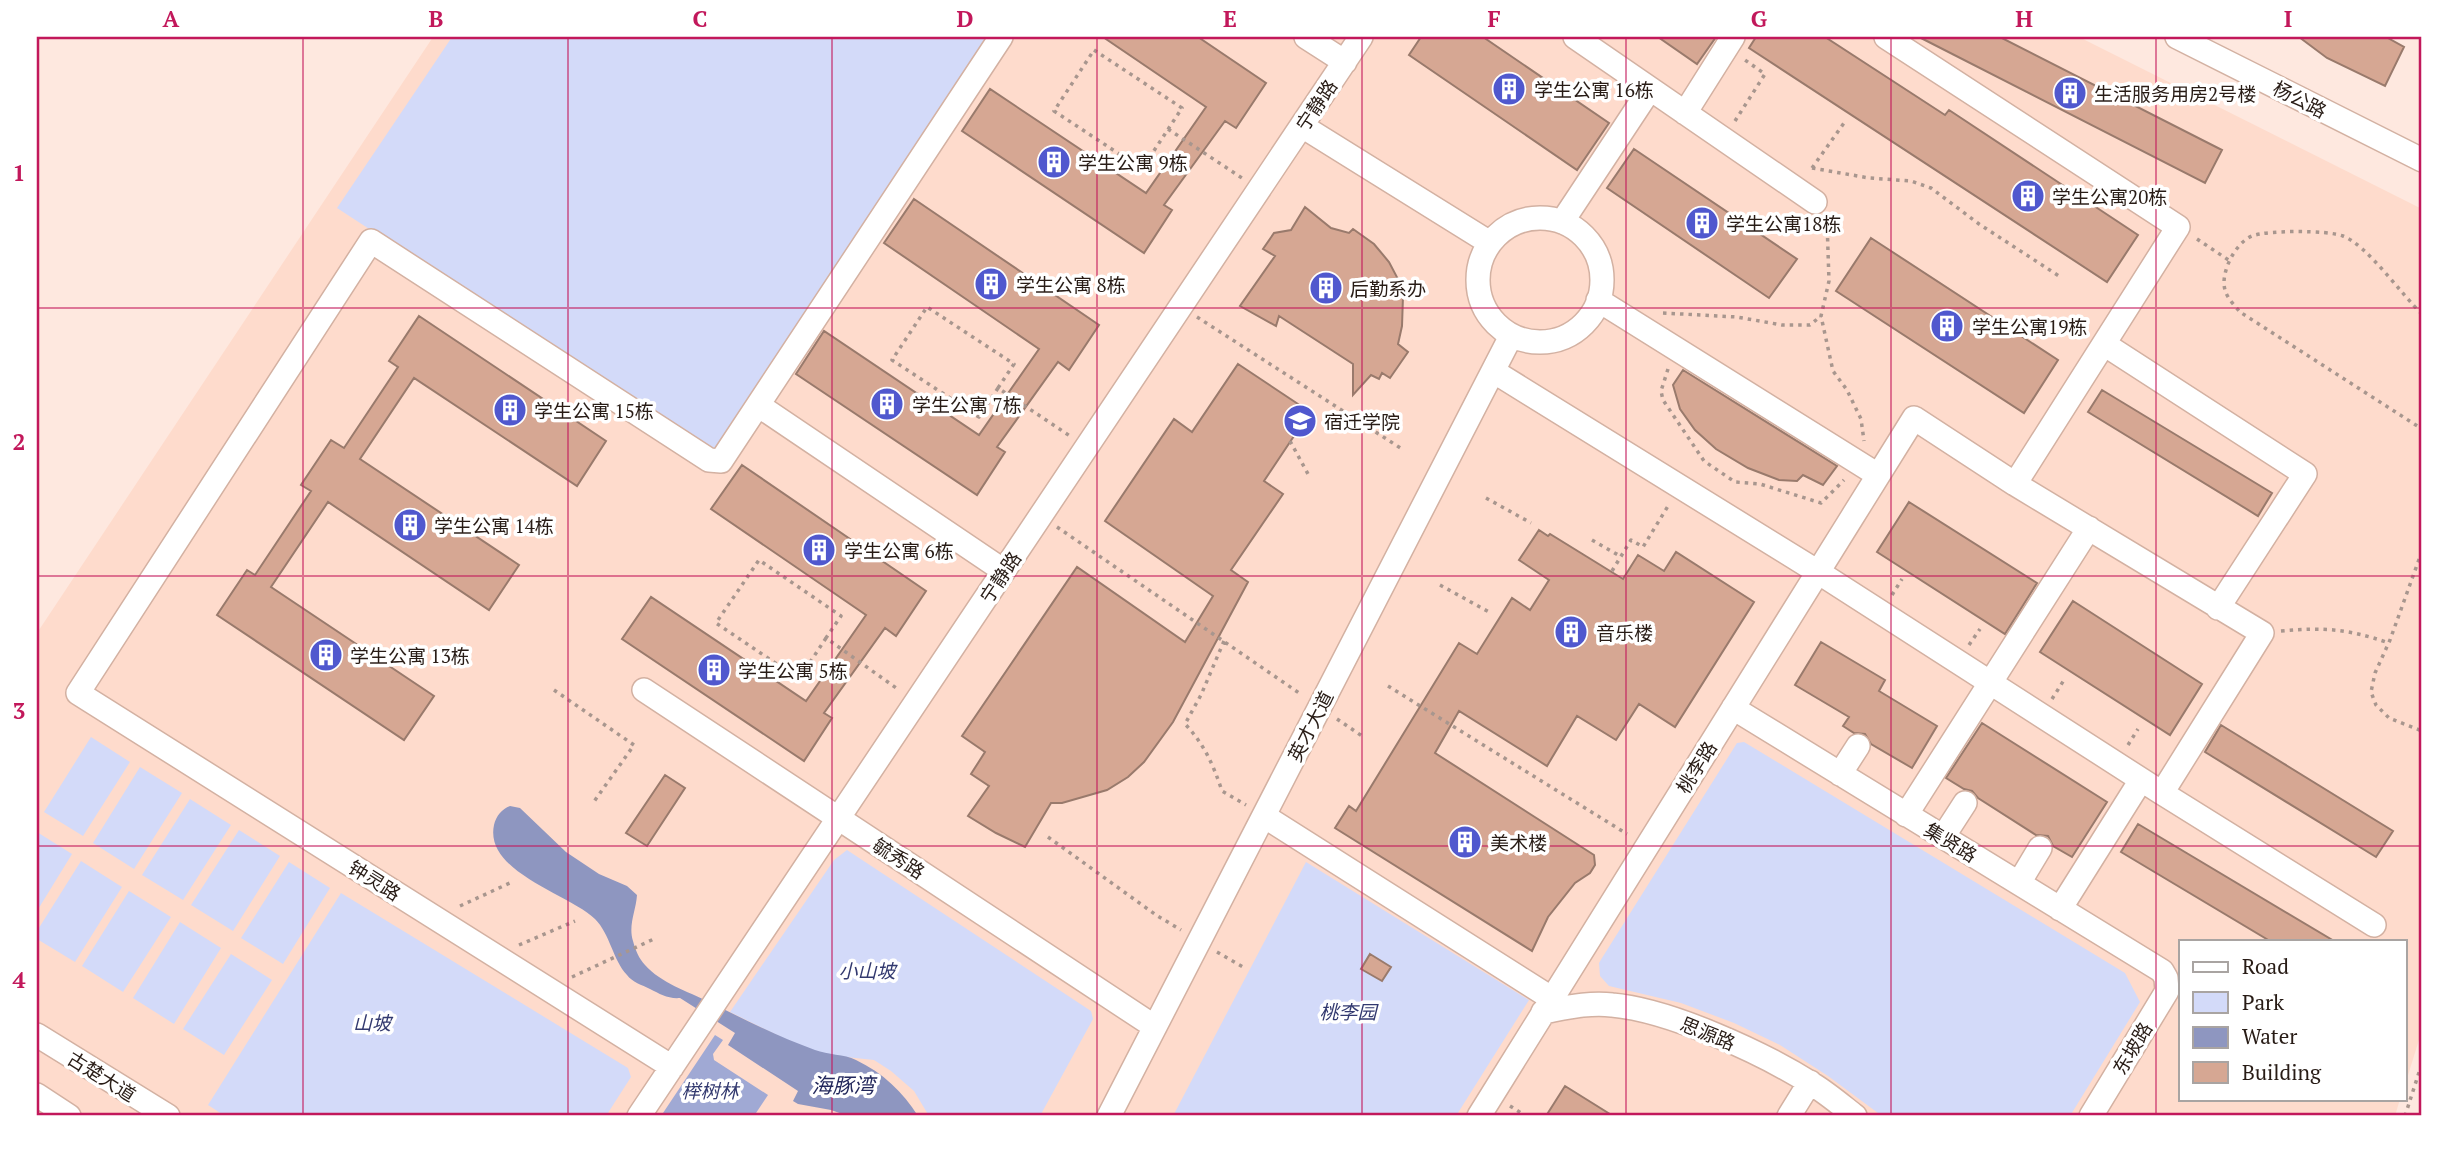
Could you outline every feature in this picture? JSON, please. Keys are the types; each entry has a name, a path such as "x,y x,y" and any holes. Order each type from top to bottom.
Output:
{"street":[{"path":"1001,37 758,405 1004,571"},
{"path":"1306,37 1345,62"},
{"name":"宁静路","path":"639,1116 1362,37"},
{"path":"1575,37 1815,202"},
{"path":"1886,37 2178,227 2015,484 2262,633 2162,793"},
{"name":"杨公路","path":"2177,37 2422,160"},
{"path":"1685,113 1729,42"},
{"path":"1562,222 1650,89"},
{"path":"1302,126 1490,243"},
{"path":"1546,218 1562,222 1585,237 1596,253 1602,271 1602,291 1595,310 1584,325 1568,337 1549,342 1529,342 1511,336 1494,322 1482,304 1478,283 1480,262 1490,243 1505,228 1525,220 1546,218"},
{"name":"钟灵路","path":"672,1067 78,693 371,240 709,460 722,461 758,405"},
{"path":"1598,300 1878,475"},
{"name":"英才大道","path":"1109,1116 1511,336"},
{"path":"2104,344 2305,474 2218,608"},
{"path":"1493,371 1818,572 2141,780 2374,925"},
{"name":"桃李路","path":"1479,1116 1914,418 2015,484"},
{"path":"1906,815 2089,528"},
{"name":"毓秀路","path":"644,690 1155,1027"},
{"name":"集贤路","path":"1733,708 2162,971 2166,978"},
{"path":"1840,774 1858,746"},
{"path":"2060,909 2141,780"},
{"path":"1943,837 1965,803"},
{"path":"1264,816 1547,1005"},
{"path":"2019,883 2040,848"},
{"name":"东坡路","path":"2091,1116 2167,991 2166,978"},
{"name":"思源路","path":"1547,1005 1613,1005 1669,1018 1752,1051 1810,1082 1855,1116"},
{"name":"古楚大道","path":"37,1035 139,1109 168,1116"},
{"path":"1789,1116 1810,1082"},
{"path":"37,1095 69,1116"}],"path":[{"path":"1723,140 1765,74 1729,42"},
{"path":"1094,50 1182,108 1168,129 1142,169 1054,111 1094,50"},
{"path":"1844,123 1812,168 1869,178 1911,181 1931,188 1979,224 2062,278"},
{"path":"1168,129 1242,178"},
{"path":"2178,227 2230,261"},
{"path":"2422,314 2356,243 2341,235 2284,232 2252,236 2240,245 2230,261 2224,280 2225,293 2239,312 2422,429"},
{"path":"927,307 1014,364 998,388 979,417 892,360 927,307"},
{"path":"1181,307 1402,449"},
{"path":"1631,321 1658,313 1685,313 1810,325 1821,316"},
{"path":"998,388 1087,447"},
{"path":"1290,441 1308,474"},
{"path":"1612,571 1630,540 1643,547 1680,486"},
{"path":"1486,498 1531,523"},
{"path":"1041,516 1362,736"},
{"path":"1592,540 1620,556"},
{"path":"2422,551 2371,692 2376,705 2389,718 2422,731"},
{"path":"759,560 841,616 826,638 799,679 716,623 759,560"},
{"path":"1440,585 1489,612"},
{"path":"2262,633 2305,629 2354,631 2389,643"},
{"path":"826,638 916,702"},
{"path":"1224,641 1201,695 1185,724 1199,739 1211,759 1222,791 1264,816"},
{"path":"1388,687 1646,846"},
{"path":"554,690 634,745 593,803"},
{"path":"1048,836 1156,915 1243,967"},
{"path":"451,910 512,882"},
{"path":"511,948 575,921"},
{"path":"564,981 656,937"},
{"path":"2405,1116 2422,1063"}],"shaded area":[{"name":"宿迁学院","path":"433,37 2079,37 2422,209 2422,1030 2406,1082 2406,940 2179,940 2179,1100 2400,1100 2395,1116 37,1116 37,633"}],"green space":[{"path":"452,37 990,37 713,453 337,208"},
{"path":"91,737 130,762 83,836 44,812"},
{"path":"1744,742 2125,973 2140,1002 2070,1116 1882,1116 1780,1045 1734,1023 1681,1003 1609,986 1600,976 1599,963 1602,958 1737,743"},
{"path":"140,767 182,793 134,869 93,843"},
{"path":"190,799 231,825 183,900 142,875"},
{"path":"239,830 280,856 233,931 191,905"},
{"path":"37,832 72,854 37,911"},
{"name":"小山坡","path":"847,850 1091,1011 1093,1019 1040,1116 929,1116 914,1091 874,1060 827,1055 793,1043 730,1012 834,860"},
{"path":"81,861 122,887 75,962 37,939 37,931"},
{"path":"289,862 330,888 283,964 241,938"},
{"name":"桃李园","path":"1306,862 1529,1000 1456,1116 1173,1116"},
{"path":"129,891 171,917 123,992 82,966"},
{"name":"山坡","path":"341,893 628,1068 631,1077 606,1116 225,1116 208,1105"},
{"path":"180,922 221,948 174,1024 133,998"},
{"path":"231,954 272,980 224,1055 183,1029"},
{"name":"榉树林","path":"715,1035 723,1040 713,1054 714,1060 768,1095 756,1113 759,1116 661,1116"}],"water":[{"name":"海豚湾","path":"510,806 520,808 566,852 599,874 627,886 637,895 632,924 633,941 641,960 651,971 675,986 761,1028 820,1052 851,1058 866,1065 892,1084 918,1116 848,1116 798,1104 793,1101 798,1091 728,1045 735,1033 680,998 664,996 632,980 622,969 595,919 531,880 502,856 494,842 494,825 500,813"}],"building":[{"path":"1103,37 1198,37 1266,83 1236,128 1225,121 1164,205 1172,210 1144,253 962,131 990,89 1146,193 1206,107"},
{"name":"学生公寓 16栋","path":"1421,37 1483,37 1609,123 1577,170 1409,55"},
{"path":"1658,37 1716,37 1697,64"},
{"path":"1756,37 1825,37 1945,115 1949,110 2138,235 2107,282 1749,48"},
{"name":"生活服务用房2号楼","path":"1919,37 2000,37 2222,150 2205,183"},
{"path":"2299,37 2386,37 2404,47 2385,86 2327,58"},
{"name":"学生公寓18栋","path":"1634,149 1797,259 1769,298 1607,188"},
{"path":"914,199 1099,325 1069,370 1058,362 997,447 1005,452 977,495 796,374 824,331 979,435 1039,349 884,243"},
{"name":"后勤系办","path":"1305,207 1331,228 1349,233 1353,229 1374,244 1389,262 1403,296 1402,326 1398,344 1408,352 1390,378 1382,373 1379,379 1371,375 1353,395 1353,364 1279,316 1276,326 1240,306 1275,256 1263,249 1274,233 1291,230"},
{"name":"学生公寓19栋","path":"1871,238 2058,360 2024,413 1836,291"},
{"path":"419,316 606,441 577,486 414,378 360,459 519,565 489,610 328,502 271,587 434,696 404,740 217,615 247,570 255,575 311,491 301,485 331,440 344,448 398,367 389,361"},
{"path":"1238,364 1310,412 1264,481 1283,494 1231,570 1248,582 1173,722 1144,762 1128,777 1107,790 1062,803 1051,803 1025,847 968,816 989,786 971,774 985,752 962,736 1077,567 1185,642 1213,596 1105,521 1174,419 1192,432"},
{"path":"1683,370 1837,466 1823,485 1803,475 1797,481 1779,480 1748,468 1716,449 1695,430 1680,409 1673,385"},
{"path":"2102,390 2272,493 2258,516 2088,412"},
{"path":"742,465 926,591 896,636 885,628 824,713 832,718 804,761 622,639 651,597 806,701 866,615 711,509"},
{"path":"1909,502 2037,583 2005,634 1877,552"},
{"path":"1539,530 1623,579 1638,555 1664,571 1676,552 1754,602 1675,727 1639,704 1616,740 1577,716 1547,766 1459,711 1435,753 1594,855 1595,865 1590,873 1575,883 1548,917 1532,951 1335,828 1349,806 1356,811 1459,643 1477,654 1512,598 1530,610 1549,580 1519,560"},
{"path":"2073,601 2202,684 2170,735 2040,652"},
{"path":"1821,642 1885,680 1879,691 1937,726 1912,768 1871,744 1865,734 1854,733 1843,726 1849,717 1795,685"},
{"path":"1982,723 2107,802 2072,857 2053,846 2048,836 2036,835 1978,798 1972,791 1946,778"},
{"path":"2221,725 2393,831 2376,857 2205,752"},
{"path":"665,775 685,788 647,846 626,833"},
{"path":"2138,824 2332,940 2268,940 2121,852"},
{"path":"1370,954 1391,967 1382,981 1361,969"},
{"path":"1565,1086 1613,1116 1546,1116"}],"place":[{"name":"学生公寓 16栋","path":"1509,89"},
{"name":"生活服务用房2号楼","path":"2070,93"},
{"name":"学生公寓 9栋","path":"1054,162"},
{"name":"学生公寓20栋","path":"2028,196"},
{"name":"学生公寓18栋","path":"1702,223"},
{"name":"学生公寓 8栋","path":"991,284"},
{"name":"后勤系办","path":"1326,288"},
{"name":"学生公寓19栋","path":"1947,326"},
{"name":"学生公寓 7栋","path":"887,404"},
{"name":"学生公寓 15栋","path":"510,410"},
{"name":"宿迁学院","path":"1300,421"},
{"name":"学生公寓 14栋","path":"410,525"},
{"name":"学生公寓 6栋","path":"819,550"},
{"name":"音乐楼","path":"1571,632"},
{"name":"学生公寓 13栋","path":"326,655"},
{"name":"学生公寓 5栋","path":"714,670"},
{"name":"美术楼","path":"1465,842"}]}
